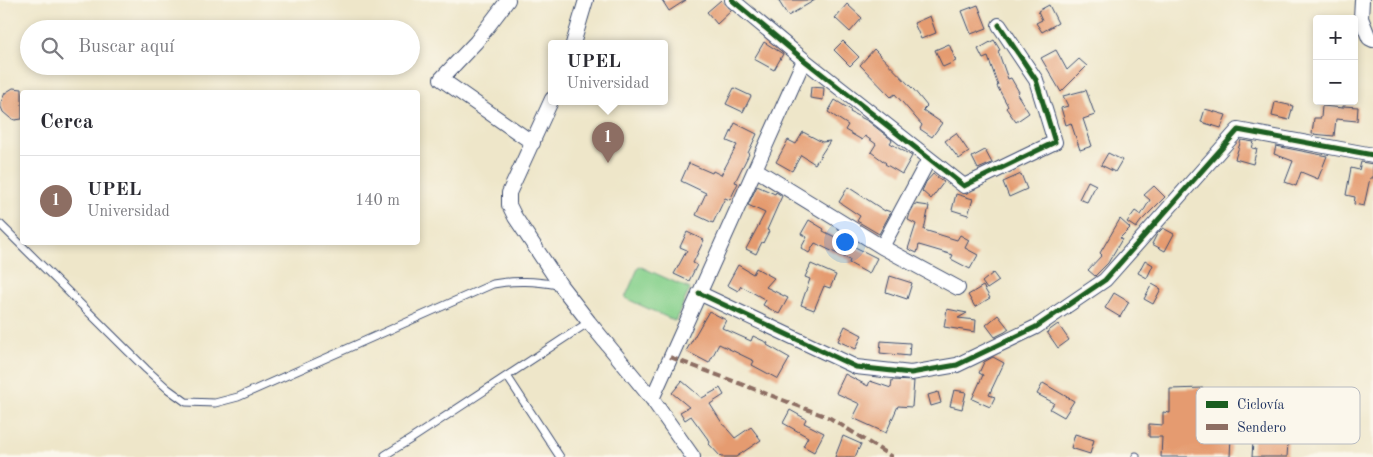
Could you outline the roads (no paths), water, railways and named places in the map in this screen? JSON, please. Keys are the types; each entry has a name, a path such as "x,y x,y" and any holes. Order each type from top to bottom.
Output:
{"street":[{"path":"508,0 476,42 441,79 532,143"},
{"path":"574,40 586,0"},
{"path":"732,0 804,60 964,186 1055,142 1036,80 998,25"},
{"path":"1362,0 1361,18 1369,38 1373,40"},
{"path":"652,399 804,60"},
{"path":"549,105 509,193 509,205 514,216 561,286 652,399 692,457"},
{"path":"699,293 856,367 911,373 957,365 1036,327 1105,280 1238,130 1373,155"},
{"path":"882,246 930,159"},
{"path":"755,169 882,246 958,288"}],"lane":[{"path":"0,224 20,244"},
{"path":"21,245 146,369 186,402 215,403 238,397 493,284 537,281 561,286"},
{"path":"384,456 589,322"},
{"path":"507,376 560,457"}],"place":[{"name":"UPEL","path":"608,163"}]}
